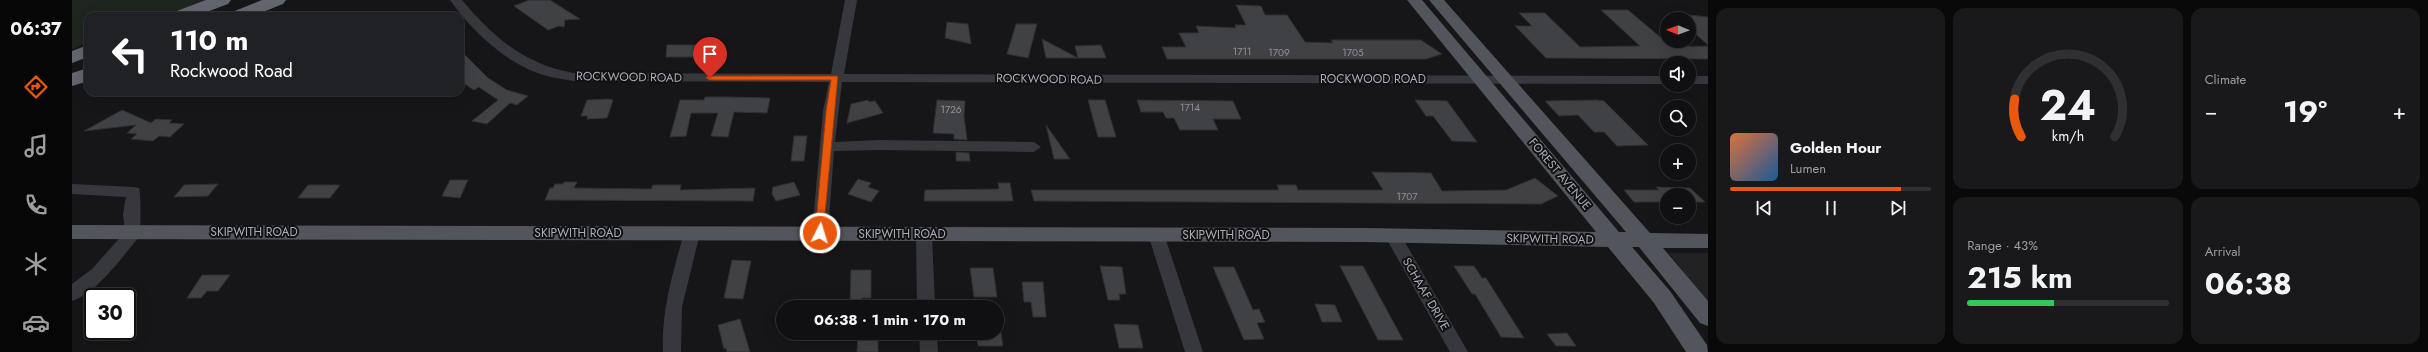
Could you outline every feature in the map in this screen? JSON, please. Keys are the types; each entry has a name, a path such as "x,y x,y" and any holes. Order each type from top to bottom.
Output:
{"highway":[{"path":"190,12 222,0"},
{"path":"248,12 277,0"},
{"path":"72,57 84,52"},
{"path":"72,80 84,76"}],"main road":[{"name":"FOREST AVENUE","path":"1414,0 1616,240 1662,297 1700,352"},
{"name":"FOREST AVENUE","path":"1436,0 1645,241 1708,317"},
{"name":"SKIPWITH ROAD","path":"72,232 1156,234 1708,241"}],"street":[{"path":"820,233 827,147 835,78 851,0"},
{"name":"ROCKWOOD ROAD","path":"457,1 504,46 532,66 555,74 616,78 1660,80"},
{"path":"1696,80 1708,80"},
{"path":"827,147 879,145 1034,147"},
{"path":"72,189 134,192 131,214 133,233 98,273 72,294"},
{"path":"672,352 672,320 680,278 692,233"},
{"path":"924,234 926,300"},
{"path":"1156,234 1194,352"},
{"name":"SCHAAF DRIVE","path":"1393,236 1460,352"},
{"path":"928,340 929,352"}],"shaded area":[{"path":"72,0 211,0 176,12 84,12 84,44 72,49"},
{"path":"1669,253 1708,253 1708,304"}],"building":[{"path":"529,0 550,0 580,19 565,20 564,27 559,26 548,30 514,6"},
{"path":"1236,5 1261,6 1265,15 1287,15 1305,42 1333,43 1331,40 1421,40 1442,54 1426,59 1167,59 1162,47 1186,47 1179,33 1199,33 1196,26 1236,28 1235,25 1246,25"},
{"path":"1601,10 1628,10 1660,37 1660,48 1696,48 1696,46 1708,46 1708,59 1696,59 1696,56 1660,56 1660,59 1546,58 1515,26 1532,26 1519,13 1545,13 1580,47 1640,46"},
{"path":"1696,16 1708,17 1708,45 1696,34"},
{"path":"947,22 968,24 971,44 945,38"},
{"path":"1016,24 1037,24 1028,58 1007,54"},
{"path":"1042,39 1078,58 1046,58"},
{"path":"667,45 698,45 695,57 666,57"},
{"path":"1101,45 1106,58 1078,58 1075,46"},
{"path":"464,54 488,78 507,90 528,96 517,105 510,103 487,124 472,121 498,100 479,87 474,90 464,84"},
{"path":"705,97 770,98 767,113 734,112 728,137 711,136 718,113 691,113 686,136 670,137 680,100 704,100"},
{"path":"587,100 613,100 607,118 587,119 588,116 581,116"},
{"path":"868,100 869,102 875,101 883,113 847,123 851,104"},
{"path":"937,100 965,101 964,116 967,140 954,139 954,134 933,133"},
{"path":"1088,100 1105,100 1116,137 1098,137"},
{"path":"1137,100 1233,101 1241,119 1213,119 1218,130 1180,130 1174,118 1166,118 1163,112 1141,112"},
{"path":"1415,100 1447,101 1477,142 1452,141 1433,116 1426,116"},
{"path":"1545,101 1604,101 1648,145 1617,146 1604,132 1594,132 1578,115 1559,116"},
{"path":"122,110 151,123 156,119 172,120 169,123 184,124 170,137 159,136 153,141 131,139 137,134 127,133 136,125 84,131"},
{"path":"1046,125 1070,159 1054,159"},
{"path":"794,136 807,136 804,161 791,161"},
{"path":"956,152 969,153 970,161 956,161"},
{"path":"1372,172 1431,173 1442,191 1506,190 1535,178 1558,196 1541,204 1034,201 1031,190 1279,190 1277,185 1296,185 1298,190 1383,190"},
{"path":"858,179 871,183 868,187 879,191 871,202 848,194"},
{"path":"450,180 468,180 460,198 442,196"},
{"path":"564,182 577,182 574,188 651,189 653,185 681,185 680,190 755,188 753,201 545,200 550,188 553,188 555,184 563,184"},
{"path":"794,182 800,195 776,201 772,194 773,187"},
{"path":"998,183 1010,183 1013,201 924,201 925,190 999,189"},
{"path":"218,184 208,196 174,197 184,185"},
{"path":"308,185 340,185 330,198 298,198"},
{"path":"1656,187 1690,188 1660,188 1660,202 1634,202 1624,190 1659,190"},
{"path":"1696,194 1705,202 1696,202"},
{"path":"732,260 751,261 743,299 724,298"},
{"path":"1100,266 1122,267 1126,294 1119,294 1120,300 1108,300"},
{"path":"1340,266 1363,266 1403,340 1378,340"},
{"path":"1454,266 1474,266 1482,278 1486,278 1524,338 1501,337 1475,294 1472,294"},
{"path":"1213,267 1234,267 1253,310 1259,309 1265,322 1257,323 1264,339 1244,340"},
{"path":"970,268 993,268 997,297 974,297"},
{"path":"851,270 871,270 871,298 850,300"},
{"path":"202,275 230,275 218,291 207,291 201,298 187,298"},
{"path":"1022,282 1043,282 1046,317 1033,317 1031,302 1024,302"},
{"path":"1315,304 1335,305 1342,322 1322,322"},
{"path":"740,319 750,352 727,352 726,348 724,349 718,325"},
{"path":"1114,324 1138,325 1143,348 1119,348"},
{"path":"1567,333 1576,346 1556,346 1547,334"},
{"path":"858,340 878,340 878,352 857,352"},
{"path":"978,340 1002,340 1003,346 978,346"}],"route":[{"path":"710,78 835,78 830,111 820,233"}]}
